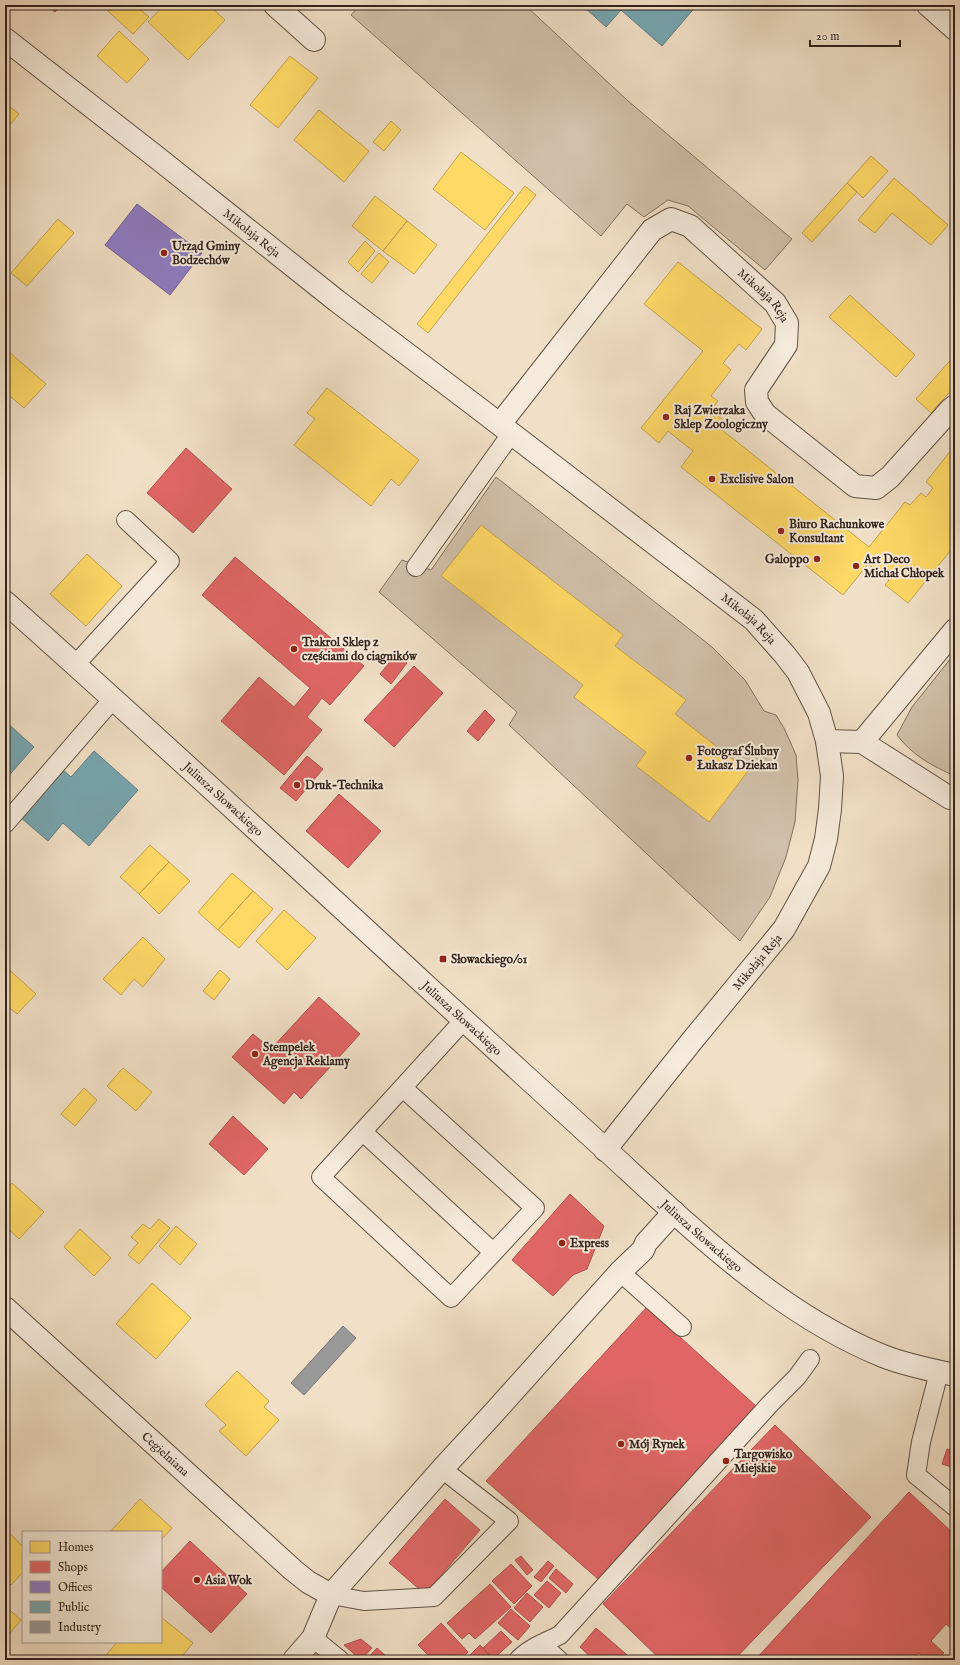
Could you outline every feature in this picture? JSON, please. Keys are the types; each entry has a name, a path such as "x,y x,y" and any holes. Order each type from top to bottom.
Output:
{"street":[{"path":"275,5 314,40"},
{"path":"928,5 955,29"},
{"name":"Mikołaja Reja","path":"5,40 155,156 337,301 754,620 798,672 819,713 827,741 832,776 826,838 819,866 784,929 605,1150"},
{"name":"Mikołaja Reja","path":"505,429 652,230 671,219 690,226 775,303 787,323 786,345 756,390 757,402 765,414 855,486 876,488 890,477 950,409 955,406"},
{"name":"Juliusza Słowackiego","path":"5,602 605,1150 674,1212 783,1302 827,1329 885,1357 947,1373"},
{"path":"862,742 901,697 955,630"},
{"path":"827,741 862,742 950,798 955,798"},
{"path":"294,1660 313,1638 331,1595 442,1469 490,1418 620,1272 643,1250 646,1243 674,1212"},
{"name":"Cegielniana","path":"5,1308 294,1570 308,1582 331,1595"}],"lane":[{"path":"416,567 505,429"},
{"path":"75,665 170,561 126,520"},
{"path":"5,824 113,700"},
{"path":"403,1088 535,1208 451,1298 321,1177 464,1020"},
{"path":"362,1132 493,1252"},
{"path":"620,1272 682,1327"},
{"path":"518,1660 541,1644 560,1635 770,1404 797,1377 810,1359"},
{"path":"947,1373 921,1442 916,1475 955,1507"},
{"path":"331,1595 364,1601 434,1597 509,1521 442,1469"},
{"path":"313,1638 340,1660"},
{"path":"541,1644 559,1660"}],"shaded area":[{"path":"360,5 525,5 628,101 792,239 765,270 688,206 668,200 644,217 627,204 601,236 351,15"},
{"path":"496,477 712,647 745,680 764,711 776,715 784,728 796,755 798,780 795,822 786,857 770,897 740,941 509,725 517,712 379,592 402,560 431,570"},
{"path":"955,653 955,776 923,759 909,748 897,735 912,707"}],"building: Homes":[{"path":"114,5 135,5 149,17 133,34 108,11"},
{"path":"164,5 209,5 225,20 188,60 148,22"},
{"path":"119,31 149,59 127,83 97,56"},
{"path":"290,56 318,78 278,128 250,105"},
{"path":"5,103 19,114 5,131"},
{"path":"319,110 369,151 344,182 294,140"},
{"path":"391,121 401,130 384,151 373,142"},
{"path":"461,152 514,193 485,230 433,189"},
{"path":"871,156 888,171 863,198 847,183"},
{"path":"894,178 948,225 931,245 892,213 875,233 858,220"},
{"path":"847,183 857,192 812,242 802,233"},
{"path":"525,186 536,195 428,333 417,324"},
{"path":"375,196 407,221 383,251 352,226"},
{"path":"58,219 74,233 27,286 11,273"},
{"path":"407,221 437,245 414,274 383,251"},
{"path":"365,241 375,251 358,272 348,262"},
{"path":"379,253 389,262 372,283 361,274"},
{"path":"678,262 762,329 746,350 739,344 723,363 731,370 711,396 718,401 711,410 723,420 717,426 869,547 905,502 910,505 921,493 926,497 933,488 926,482 955,445 955,545 908,603 885,585 889,580 868,564 843,595 681,467 693,451 668,431 659,443 641,428 703,351 644,304"},
{"path":"850,295 915,355 896,377 829,317"},
{"path":"8,351 46,384 24,408 5,392 5,354"},
{"path":"955,355 955,386 931,413 916,399"},
{"path":"327,388 419,460 399,486 391,479 371,506 294,445 315,419 307,413"},
{"path":"481,525 623,635 615,646 686,700 675,714 748,771 709,822 636,766 646,752 574,697 583,685 441,576"},
{"path":"87,554 122,586 86,626 50,594"},
{"path":"150,845 169,862 139,894 120,877"},
{"path":"169,862 190,881 159,914 139,894"},
{"path":"232,873 253,891 218,930 198,912"},
{"path":"253,891 273,909 239,948 218,930"},
{"path":"284,910 316,938 287,970 256,941"},
{"path":"143,937 165,959 143,987 134,979 121,995 103,979"},
{"path":"5,966 36,994 17,1014 5,1004"},
{"path":"220,970 230,979 214,1000 203,991"},
{"path":"123,1068 152,1092 136,1111 107,1086"},
{"path":"84,1088 97,1100 75,1126 61,1114"},
{"path":"12,1183 44,1212 19,1239 5,1226 5,1191"},
{"path":"159,1219 170,1228 139,1264 128,1255 138,1243 131,1237 143,1224 150,1229"},
{"path":"176,1226 197,1244 180,1265 159,1246"},
{"path":"80,1229 111,1258 94,1276 64,1247"},
{"path":"152,1283 191,1318 156,1359 116,1324"},
{"path":"237,1371 269,1401 264,1407 279,1420 246,1456 219,1431 226,1425 205,1405"},
{"path":"140,1499 172,1528 162,1539 162,1531 111,1531"},
{"path":"5,1528 22,1546 22,1573 11,1585 5,1579"},
{"path":"5,1606 21,1620 5,1639"},
{"path":"162,1618 193,1643 179,1660 102,1660 116,1643 162,1643"}],"building: Shops":[{"path":"46,5 61,5 55,12"},
{"path":"186,448 232,489 193,533 147,493"},
{"path":"235,557 364,666 330,705 322,698 307,717 322,730 284,775 221,721 259,677 294,707 310,688 202,595"},
{"path":"397,653 407,663 391,684 380,674"},
{"path":"414,666 443,693 394,747 364,720"},
{"path":"485,710 495,720 478,741 467,731"},
{"path":"307,756 323,769 296,801 280,788"},
{"path":"339,794 381,831 348,868 306,831"},
{"path":"319,997 360,1034 301,1099 294,1092 284,1104 232,1057 253,1034 271,1049"},
{"path":"233,1116 268,1149 244,1175 209,1144"},
{"name":"Express","path":"570,1194 604,1226 587,1269 573,1275 553,1296 512,1260"},
{"name":"Mój Rynek","path":"647,1307 757,1407 598,1579 486,1481"},
{"path":"775,1425 871,1517 734,1660 661,1660 603,1604"},
{"path":"947,1449 955,1451 955,1468 942,1464"},
{"path":"909,1492 955,1535 955,1632 946,1624 931,1641 944,1653 937,1660 926,1660 919,1653 913,1660 755,1660"},
{"path":"445,1499 480,1530 425,1594 389,1563"},
{"name":"Asia Wok","path":"190,1541 247,1594 211,1633 162,1588 162,1571"},
{"path":"521,1556 533,1570 527,1575 515,1560"},
{"path":"548,1561 554,1566 541,1582 534,1577"},
{"path":"511,1564 532,1586 514,1604 492,1581"},
{"path":"556,1569 573,1584 566,1593 549,1578"},
{"path":"547,1581 561,1593 549,1608 534,1595"},
{"path":"490,1584 511,1607 475,1639 469,1633 462,1639 447,1623"},
{"path":"527,1593 543,1607 530,1622 514,1608"},
{"path":"511,1609 530,1626 518,1640 498,1623"},
{"path":"441,1623 468,1652 460,1660 433,1660 418,1645"},
{"path":"596,1628 633,1660 594,1660 580,1647"},
{"path":"501,1631 512,1642 493,1659 483,1648"},
{"path":"361,1639 372,1648 361,1660 344,1645"},
{"path":"480,1645 493,1659 492,1660 469,1660 467,1658"},
{"path":"377,1648 386,1656 390,1660 366,1660"}],"building: Offices":[{"path":"137,204 202,253 170,295 105,245"}],"building: Public":[{"path":"582,5 697,5 662,46 621,10 606,27"},
{"path":"5,721 34,747 5,780"},
{"path":"94,751 138,790 89,846 63,823 48,841 20,817 62,769 71,777"}],"building: Industry":[{"path":"343,1326 356,1338 304,1395 291,1383"}],"place":[{"name":"Urząd Gminy Bodzechów","path":"164,253"},
{"name":"Raj Zwierzaka Sklep Zoologiczny","path":"666,417"},
{"name":"Exclisive Salon","path":"712,479"},
{"name":"Biuro Rachunkowe Konsultant","path":"781,531"},
{"name":"Galoppo","path":"817,559"},
{"name":"Art Deco Michał Chłopek","path":"856,566"},
{"name":"Trakrol Sklep z częściami do ciągników","path":"294,649"},
{"name":"Fotograf Ślubny Łukasz Dziekan","path":"689,758"},
{"name":"Druk-Technika","path":"297,785"},
{"name":"Słowackiego/01","path":"443,959"},
{"name":"Stempelek Agencja Reklamy","path":"255,1054"},
{"name":"Express","path":"562,1243"},
{"name":"Mój Rynek","path":"621,1444"},
{"name":"Targowisko Miejskie","path":"726,1461"},
{"name":"Asia Wok","path":"197,1580"}]}
